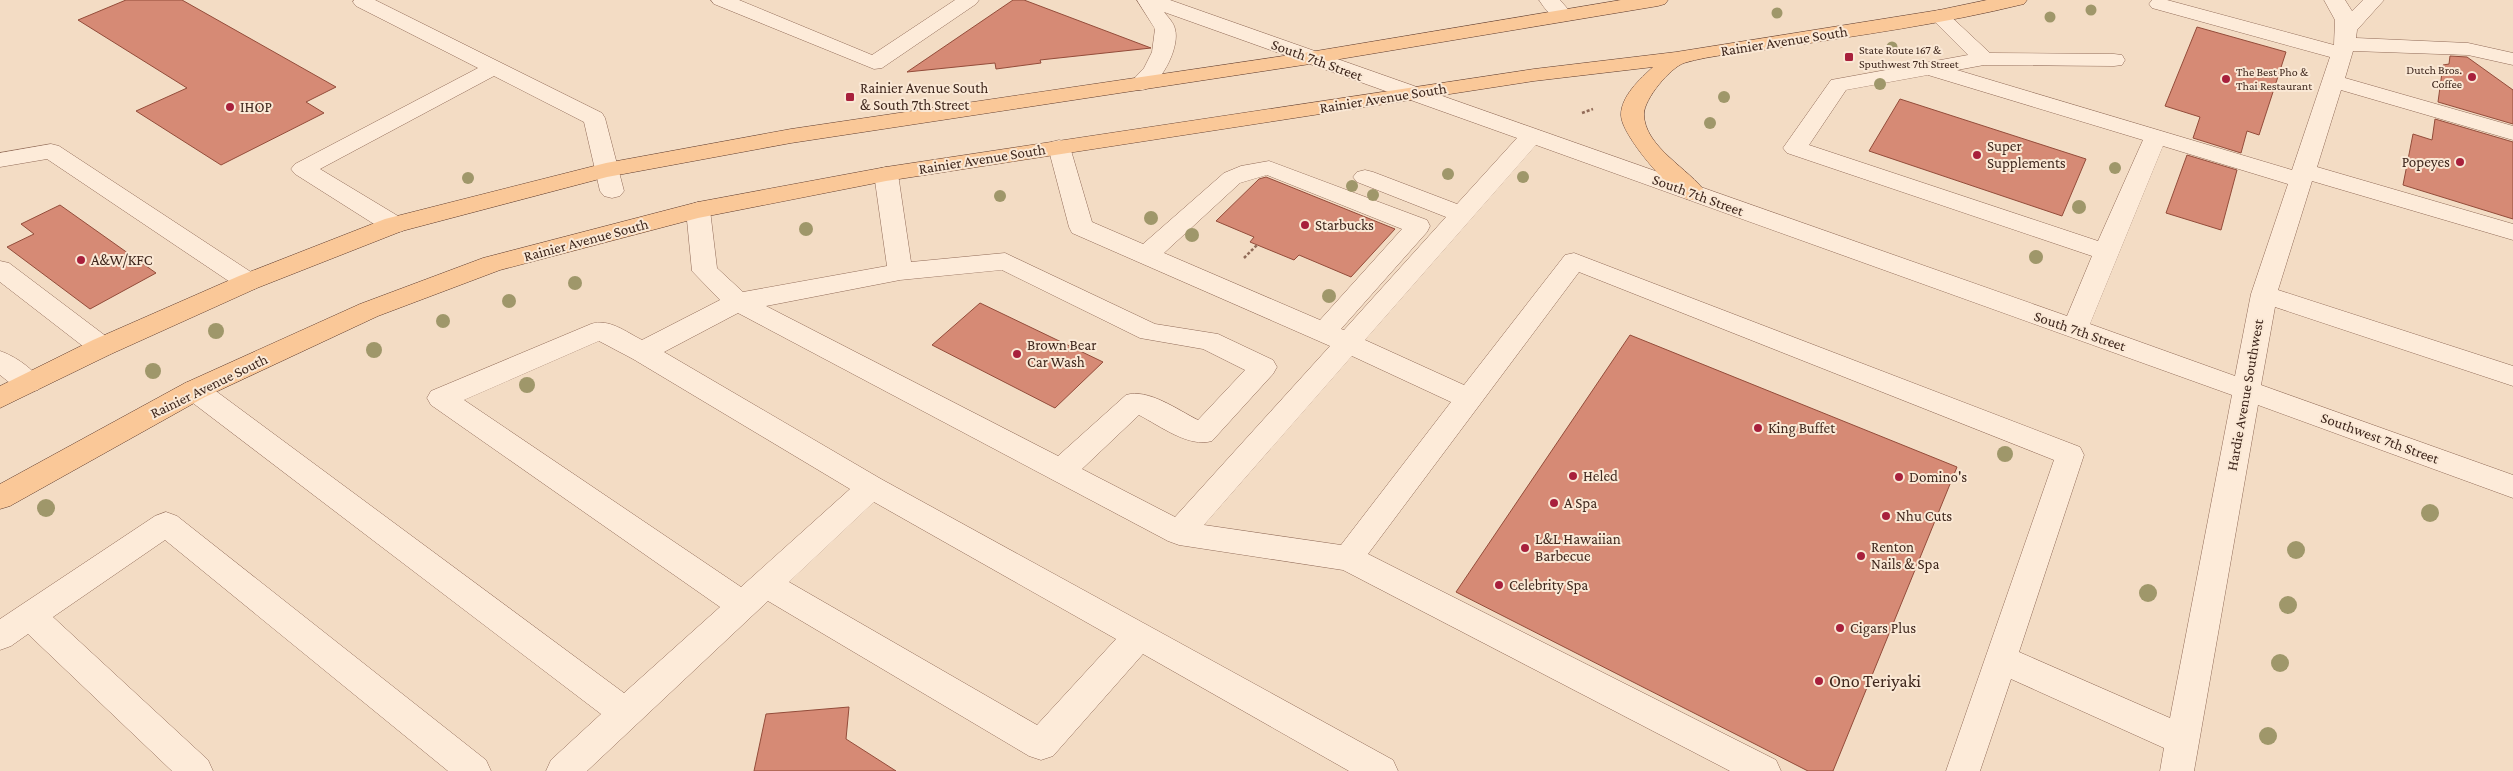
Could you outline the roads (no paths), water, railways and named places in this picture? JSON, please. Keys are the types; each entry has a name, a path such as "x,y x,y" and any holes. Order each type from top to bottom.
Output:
{"main road":[{"path":"0,398 102,347 248,282 394,225 609,180 791,136 1310,58 1658,0"},
{"name":"Rainier Avenue South","path":"0,498 195,390 369,310 492,264 698,210 886,174 1409,93 1534,75 1676,58 1939,16 2017,0"},
{"path":"1676,58 1643,88 1634,104 1634,128 1642,140 1694,193"}],"street":[{"path":"720,0 874,63 969,0"},
{"path":"1140,84 1153,71 1164,52 1165,29 1147,0"},
{"name":"South 7th Street","path":"1151,0 2246,390"},
{"path":"1549,0 1563,15"},
{"path":"2334,0 2343,12 2345,41"},
{"name":"Hardie Avenue Southwest","path":"2179,756 2264,294 2345,41 2374,0"},
{"path":"363,2 594,118 609,180"},
{"path":"2159,4 2345,41 2468,49 2513,58"},
{"path":"1939,16 1984,59"},
{"path":"2468,49 2513,79"},
{"path":"2106,252 1795,148 1839,85 1924,68 1984,59 2114,60"},
{"path":"394,225 303,169 494,68"},
{"path":"1924,68 2156,137 2513,232"},
{"path":"2333,81 2513,133"},
{"path":"1335,337 1460,214 1532,135"},
{"path":"2076,329 2106,252 2156,137"},
{"path":"1059,147 1081,227 1335,337 1469,399"},
{"path":"0,160 51,151 248,282"},
{"path":"1147,255 1232,178 1248,171 1270,168 1418,226 1335,337 1179,533"},
{"path":"886,174 900,272"},
{"path":"1365,178 1460,214"},
{"path":"698,210 705,271 738,302 1179,533 1348,558 1764,771"},
{"path":"642,352 738,302 900,272 1006,261 1149,332 1209,341 1263,367 1202,434 1136,402 1061,471"},
{"path":"1348,558 1574,261 2070,455 1963,771"},
{"path":"0,270 102,347"},
{"path":"2264,294 2513,376"},
{"path":"1139,636 1042,745 754,595 441,398 600,330 642,352 871,487 1139,636 1381,771"},
{"path":"0,361 28,383"},
{"path":"195,390 625,713"},
{"name":"Southwest 7th Street","path":"2246,390 2513,487"},
{"path":"563,771 871,487"},
{"path":"0,636 166,524 474,771"},
{"path":"30,616 196,771"},
{"path":"2001,659 2179,756"}],"place":[{"name":"State Route 167 & Sputhwest 7th Street","path":"1849,57"},
{"name":"Dutch Bros. Coffee","path":"2472,77"},
{"name":"The Best Pho & Thai Restaurant","path":"2226,79"},
{"name":"Rainier Avenue South & South 7th Street","path":"850,97"},
{"name":"IHOP","path":"230,107"},
{"name":"Super Supplements","path":"1977,155"},
{"name":"Popeyes","path":"2460,162"},
{"name":"Starbucks","path":"1305,225"},
{"name":"A&W/KFC","path":"81,260"},
{"name":"Brown Bear Car Wash","path":"1017,354"},
{"name":"King Buffet","path":"1758,428"},
{"name":"Heled","path":"1573,476"},
{"name":"Domino's","path":"1899,477"},
{"name":"A Spa","path":"1554,503"},
{"name":"Nhu Cuts","path":"1886,516"},
{"name":"L&L Hawaiian Barbecue","path":"1525,548"},
{"name":"Renton Nails & Spa","path":"1861,556"},
{"name":"Celebrity Spa","path":"1499,585"},
{"name":"Cigars Plus","path":"1840,628"},
{"name":"Ono Teriyaki","path":"1819,681"}]}
